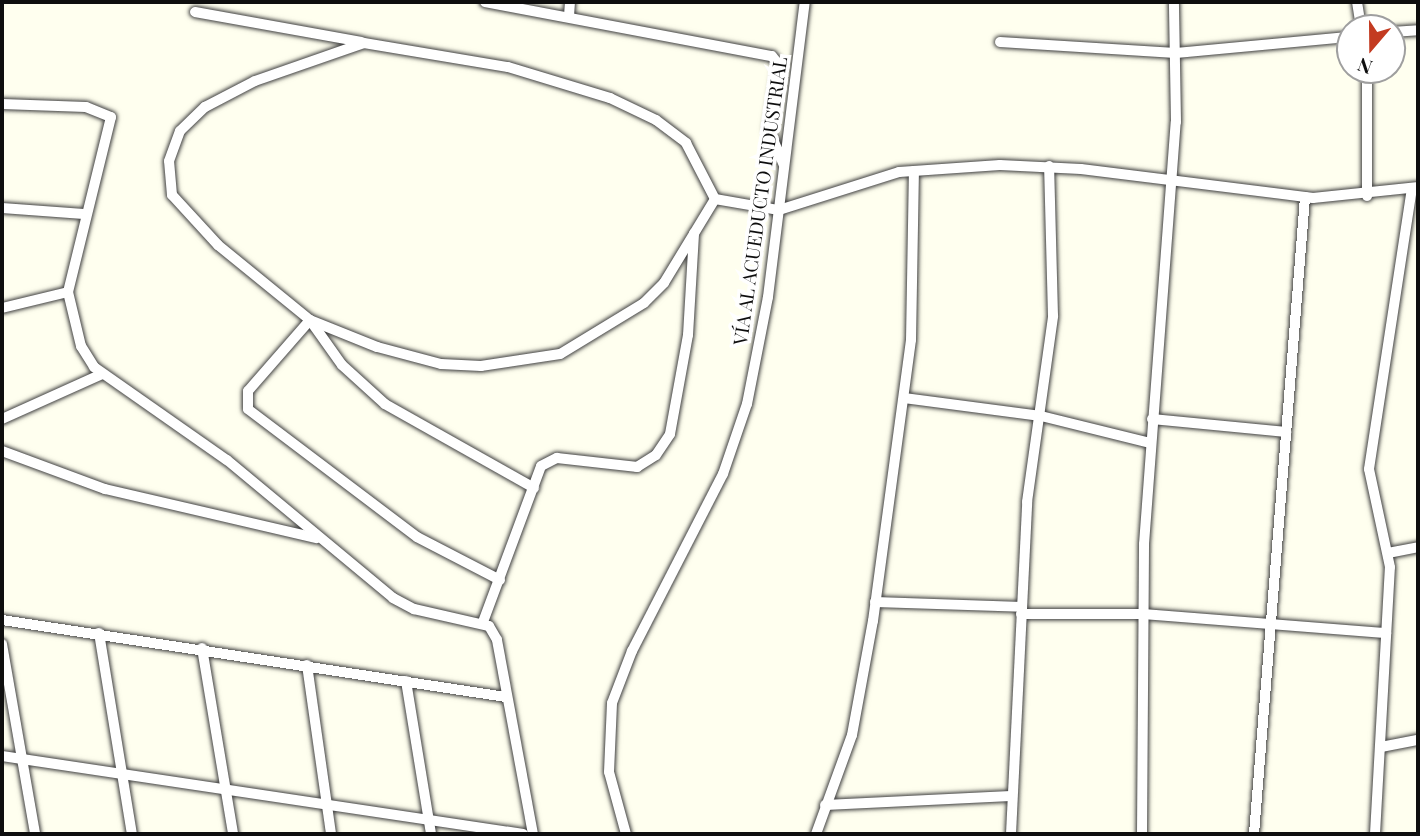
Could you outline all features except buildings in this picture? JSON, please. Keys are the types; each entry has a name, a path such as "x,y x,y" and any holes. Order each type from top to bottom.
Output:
{"street":[{"path":"485,2 569,16 777,60 769,130 784,165"},
{"path":"569,16 570,2"},
{"name":"VÍA AL ACUEDUCTO INDUSTRIAL","path":"626,834 608,772 612,703 632,651 734,444 768,297 805,2"},
{"path":"1142,834 1143,614 1150,443 1173,180 1176,53 1174,2"},
{"path":"195,12 508,67 610,98 656,120 686,143 715,199"},
{"path":"1000,42 1176,53 1336,38"},
{"path":"364,43 255,81 205,107 180,131 169,161 172,195 218,245 310,320 342,365 385,404 534,488"},
{"path":"1367,84 1367,196"},
{"path":"2,104 86,107 111,117 84,214 68,292 81,346 102,374 227,460 319,539 406,605 483,622 497,640 533,834"},
{"path":"715,199 779,210 851,184 914,171 1049,166 1305,197 1367,196 1415,188 1369,469 1388,553 1375,834"},
{"path":"1011,834 1030,470 1041,416 1053,316 1049,166"},
{"path":"816,834 852,735 876,602 904,398 915,270 914,171"},
{"path":"1254,834 1305,197"},
{"path":"310,320 377,347 441,364 528,361 560,354 644,303 664,283 715,199"},
{"path":"2,208 84,214"},
{"path":"483,622 534,488 547,461 637,467 656,455 670,434 688,335 694,230"},
{"path":"2,307 68,292"},
{"path":"310,320 248,391 248,409 417,537 500,580"},
{"path":"2,419 102,374"},
{"path":"904,398 1041,416 1150,443"},
{"path":"1152,419 1286,432"},
{"path":"2,451 104,489 319,539"},
{"path":"1388,553 1418,547"},
{"path":"876,602 1143,614 1386,633"},
{"path":"2,620 202,648 506,697"},
{"path":"99,633 132,834"},
{"path":"2,644 35,834"},
{"path":"202,648 233,834"},
{"path":"307,665 331,834"},
{"path":"406,681 431,834"},
{"path":"1381,747 1418,740"},
{"path":"2,757 523,834"},
{"path":"825,805 1011,796"}]}
